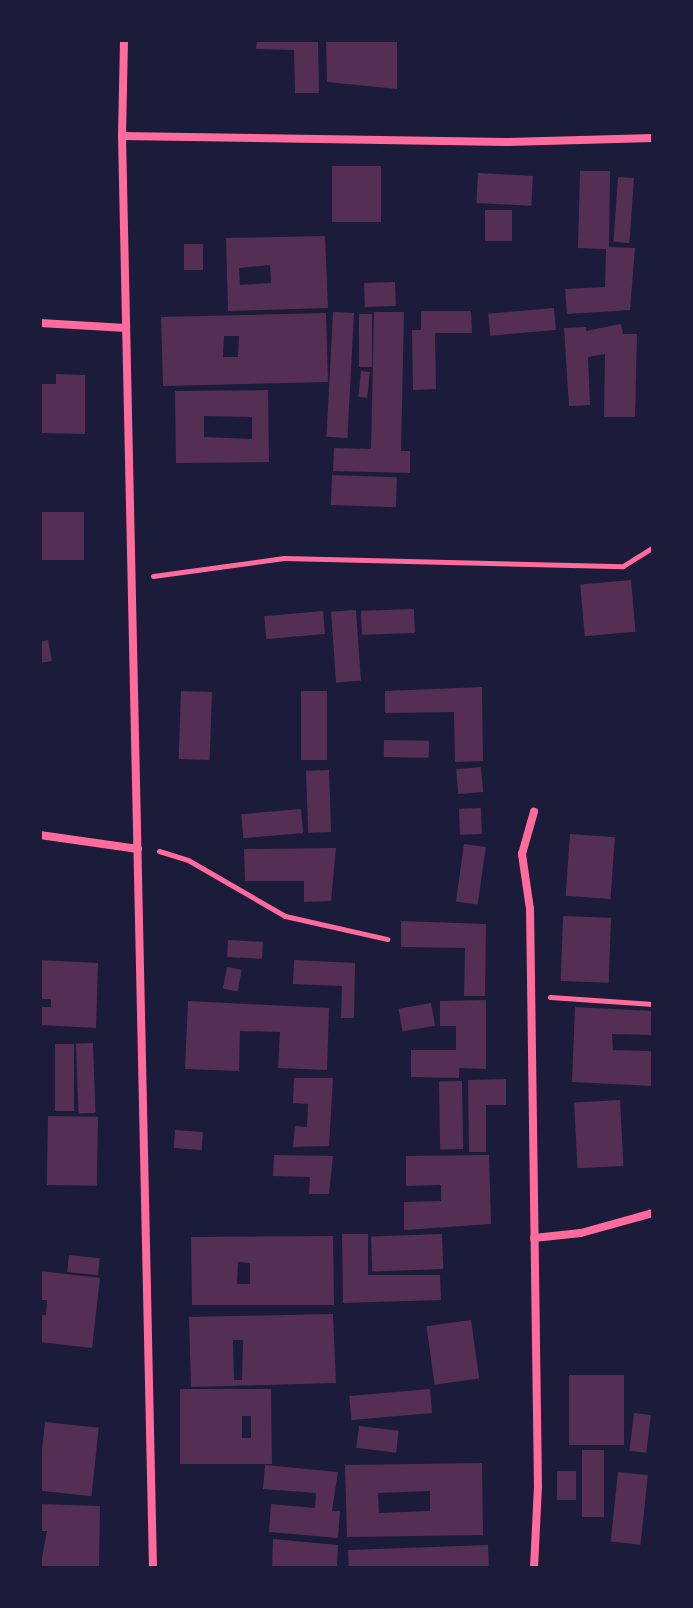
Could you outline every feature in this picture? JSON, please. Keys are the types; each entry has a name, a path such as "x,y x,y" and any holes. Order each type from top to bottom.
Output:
{"street":[{"path":"124,40 122,136 153,1568"},
{"path":"122,136 507,142 653,138"},
{"path":"40,323 126,328"},
{"path":"534,812 522,854 530,909 534,1568"},
{"path":"40,835 138,849"},
{"path":"534,1238 581,1233 653,1213"}],"path":[{"path":"132,579 284,558 623,566 653,547"},
{"path":"138,849 173,853 311,926 387,939"},
{"path":"529,996 653,1004"}],"building":[{"path":"257,40 318,40 319,93 295,93 294,50 256,49"},
{"path":"326,40 397,40 397,89 327,82"},
{"path":"332,166 381,166 381,222 332,222"},
{"path":"580,171 610,171 609,247 635,248 630,310 567,314 565,289 605,287 606,249 578,248"},
{"path":"478,173 533,176 531,206 476,203"},
{"path":"618,177 634,178 629,243 613,242"},
{"path":"485,210 512,210 512,241 485,241"},
{"path":"325,236 328,308 228,311 226,238","holes":["270,265 271,283 240,285 239,268"]},
{"path":"184,244 203,244 203,270 184,270"},
{"path":"395,282 396,306 365,307 364,283"},
{"path":"554,308 556,330 490,336 488,314"},
{"path":"421,311 471,311 472,333 435,333 436,389 413,390 412,330 421,330"},
{"path":"333,312 354,313 347,438 326,437"},
{"path":"374,312 404,312 401,451 410,451 410,473 333,471 334,448 371,449"},
{"path":"326,313 328,382 163,386 161,317","holes":["224,336 239,336 238,357 223,357"]},
{"path":"359,314 372,314 372,367 359,367"},
{"path":"621,324 623,334 637,334 635,417 604,417 605,354 588,357 590,405 569,406 564,328 586,327 586,331"},
{"path":"361,371 370,372 367,398 358,397"},
{"path":"56,374 85,375 85,434 40,433 40,384 56,384"},
{"path":"268,390 269,462 176,463 175,391","holes":["204,416 252,417 252,439 204,437"]},
{"path":"332,475 397,477 396,507 331,505"},
{"path":"40,512 84,512 84,560 40,560"},
{"path":"631,580 636,632 585,636 580,584"},
{"path":"414,609 415,633 362,635 361,611"},
{"path":"356,610 361,681 336,683 331,612"},
{"path":"323,611 325,634 266,639 264,616"},
{"path":"48,640 52,661 40,663 40,642"},
{"path":"482,687 483,761 455,762 454,712 385,713 385,691"},
{"path":"181,691 212,692 210,760 179,759"},
{"path":"301,691 327,691 327,760 301,760"},
{"path":"384,740 429,741 429,758 384,757"},
{"path":"481,767 483,792 458,794 456,769"},
{"path":"329,770 331,832 308,833 306,771"},
{"path":"481,808 482,834 460,835 459,809"},
{"path":"301,809 303,833 243,838 241,814"},
{"path":"570,834 615,837 611,899 566,896"},
{"path":"464,844 486,847 478,904 456,901"},
{"path":"336,848 331,901 304,902 304,881 245,881 244,849"},
{"path":"563,916 611,918 609,983 561,981"},
{"path":"401,921 486,924 485,996 464,996 465,948 401,947"},
{"path":"228,940 263,942 262,959 227,957"},
{"path":"40,960 98,963 96,1028 40,1025 40,1007 51,1007 51,999 40,999"},
{"path":"294,960 355,963 354,1018 341,1018 342,986 293,984"},
{"path":"227,967 242,970 238,991 223,989"},
{"path":"486,1000 486,1069 459,1068 459,1078 411,1077 411,1050 456,1050 456,1026 440,1026 440,1001"},
{"path":"188,1001 329,1008 327,1070 278,1068 280,1032 240,1031 239,1071 185,1069"},
{"path":"431,1003 435,1026 402,1031 399,1009"},
{"path":"575,1007 653,1011 653,1035 612,1034 613,1050 653,1051 653,1086 572,1082"},
{"path":"93,1043 95,1113 78,1114 76,1044"},
{"path":"55,1044 74,1044 74,1111 55,1111"},
{"path":"294,1078 333,1078 329,1146 293,1147 295,1126 307,1127 308,1104 293,1103"},
{"path":"506,1079 506,1105 486,1105 486,1152 469,1152 468,1080"},
{"path":"439,1081 462,1081 463,1149 440,1149"},
{"path":"620,1100 623,1166 578,1168 574,1102"},
{"path":"48,1116 98,1117 97,1186 47,1185"},
{"path":"175,1130 203,1132 202,1150 174,1148"},
{"path":"274,1155 333,1156 329,1194 309,1194 310,1177 273,1176"},
{"path":"489,1155 491,1224 404,1230 404,1202 441,1201 441,1185 406,1186 406,1156"},
{"path":"342,1234 368,1234 368,1275 440,1275 441,1300 343,1303"},
{"path":"442,1234 443,1269 372,1271 371,1236"},
{"path":"333,1236 334,1305 192,1305 191,1237","holes":["238,1262 250,1263 250,1284 237,1284"]},
{"path":"69,1255 100,1258 98,1275 67,1272"},
{"path":"40,1271 100,1278 92,1348 40,1342 40,1315 46,1315 47,1300 40,1300"},
{"path":"333,1314 336,1383 191,1387 189,1317","holes":["233,1340 243,1340 242,1380 234,1380"]},
{"path":"471,1320 479,1378 435,1385 426,1326"},
{"path":"569,1375 624,1375 624,1445 569,1445"},
{"path":"180,1389 271,1389 272,1464 180,1464","holes":["242,1416 251,1416 251,1438 242,1438"]},
{"path":"430,1389 432,1413 351,1420 349,1396"},
{"path":"634,1413 651,1415 646,1453 629,1451"},
{"path":"45,1422 99,1428 91,1496 40,1491"},
{"path":"359,1426 399,1431 396,1453 356,1448"},
{"path":"582,1450 604,1450 604,1517 582,1517"},
{"path":"482,1463 483,1535 347,1537 345,1465","holes":["430,1491 430,1511 379,1513 378,1493"]},
{"path":"265,1465 338,1472 332,1511 340,1511 338,1538 269,1532 271,1504 315,1508 316,1493 263,1489"},
{"path":"557,1471 576,1471 576,1500 557,1500"},
{"path":"618,1472 648,1475 641,1545 611,1542"},
{"path":"40,1504 100,1506 99,1568 40,1568 47,1531 40,1531"},
{"path":"273,1539 338,1545 337,1568 272,1568"},
{"path":"488,1545 489,1568 349,1568 348,1550"}]}
